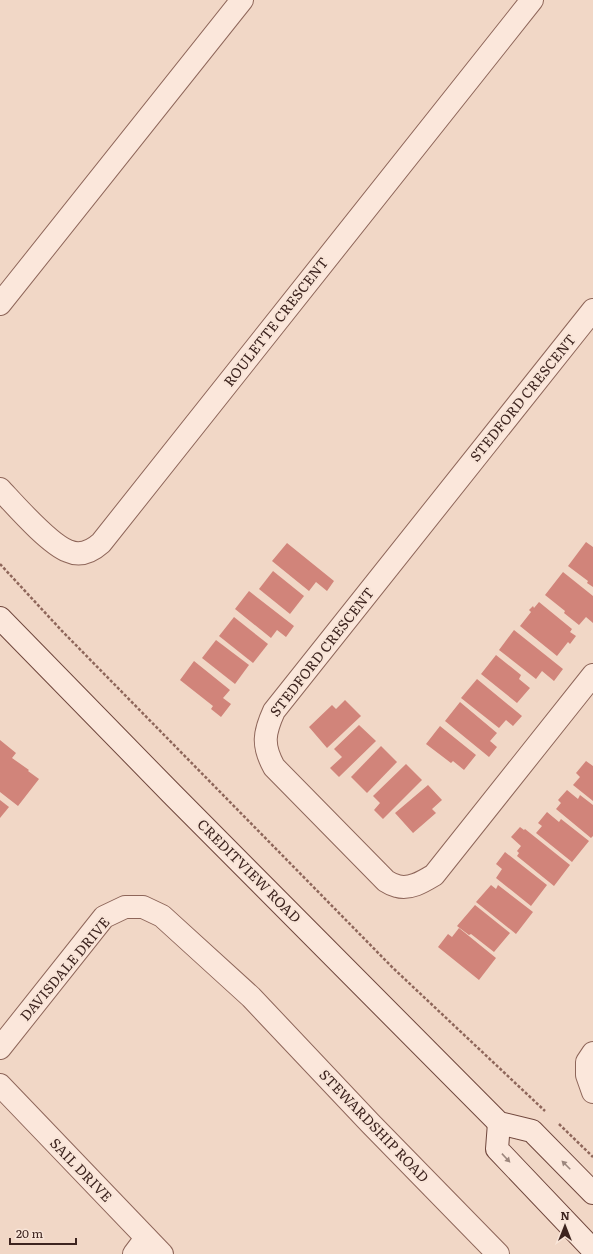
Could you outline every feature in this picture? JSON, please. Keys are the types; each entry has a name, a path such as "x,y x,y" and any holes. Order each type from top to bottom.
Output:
{"street":[{"path":"0,304 242,0"},
{"name":"ROULETTE CRESCENT","path":"0,489 51,540 68,552 87,552 101,543 532,0"},
{"name":"STEDFORD CRESCENT","path":"593,310 274,711 267,725 265,739 267,754 274,767 386,881 398,887 422,883 434,875 593,675"},
{"name":"CREDITVIEW ROAD","path":"0,618 43,660 172,794 499,1123"},
{"name":"DAVISDALE DRIVE","path":"0,1048 104,917 125,908 143,907 162,916 251,997"},
{"name":"STEWARDSHIP ROAD","path":"251,997 498,1254"},
{"path":"593,1053 587,1062 587,1075 593,1092"},
{"name":"SAIL DRIVE","path":"0,1085 140,1246 162,1254"},
{"path":"593,1193 532,1131 499,1123 497,1149 593,1250"}],"path":[{"path":"0,564 62,631 393,968 547,1113"},
{"path":"558,1123 593,1157"}],"building":[{"path":"586,542 593,547 593,587 587,583 588,581 568,566"},
{"path":"287,543 334,581 327,591 316,582 309,591 272,561"},
{"path":"273,571 304,596 290,614 259,589"},
{"path":"563,572 593,596 593,623 586,617 579,625 564,613 565,611 545,595"},
{"path":"249,591 294,626 286,637 277,630 271,638 235,609"},
{"path":"539,602 572,629 570,632 576,636 570,644 568,642 557,656 520,626 531,612 529,610 533,606 534,608"},
{"path":"234,617 268,644 253,663 219,636"},
{"path":"514,630 563,669 554,681 542,671 536,679 499,650"},
{"path":"216,640 249,665 235,684 202,658"},
{"path":"496,655 521,675 519,679 530,688 517,703 481,674"},
{"path":"194,661 230,690 223,698 231,704 221,717 211,709 213,706 180,680"},
{"path":"477,679 522,716 513,726 506,720 499,728 461,698"},
{"path":"345,700 361,716 327,748 309,727 332,705 336,709"},
{"path":"460,702 497,733 490,741 497,747 489,757 445,721"},
{"path":"359,725 376,741 339,777 330,768 342,757 334,749"},
{"path":"440,726 476,755 464,770 453,761 451,763 426,744"},
{"path":"0,740 16,753 12,758 39,779 18,806 0,792"},
{"path":"381,746 397,762 367,793 351,777"},
{"path":"586,761 593,766 593,801 573,785 580,777 576,773"},
{"path":"406,764 422,780 383,819 374,810 380,803 373,796"},
{"path":"428,785 442,800 432,809 436,813 413,833 395,813"},
{"path":"567,790 578,799 580,795 593,805 593,836 591,838 556,809 561,803 558,800"},
{"path":"0,800 9,807 0,818"},
{"path":"547,812 559,822 561,819 589,841 572,862 536,833 542,826 538,823"},
{"path":"520,827 524,830 525,829 570,865 554,886 517,856 519,853 517,851 521,846 511,837"},
{"path":"505,852 547,885 531,906 496,878 502,869 496,864"},
{"path":"491,885 496,889 498,885 533,912 516,934 476,902"},
{"path":"475,905 510,933 494,952 471,934 469,935 457,926"},
{"path":"459,928 496,958 479,980 438,947 448,934 452,937"}]}
